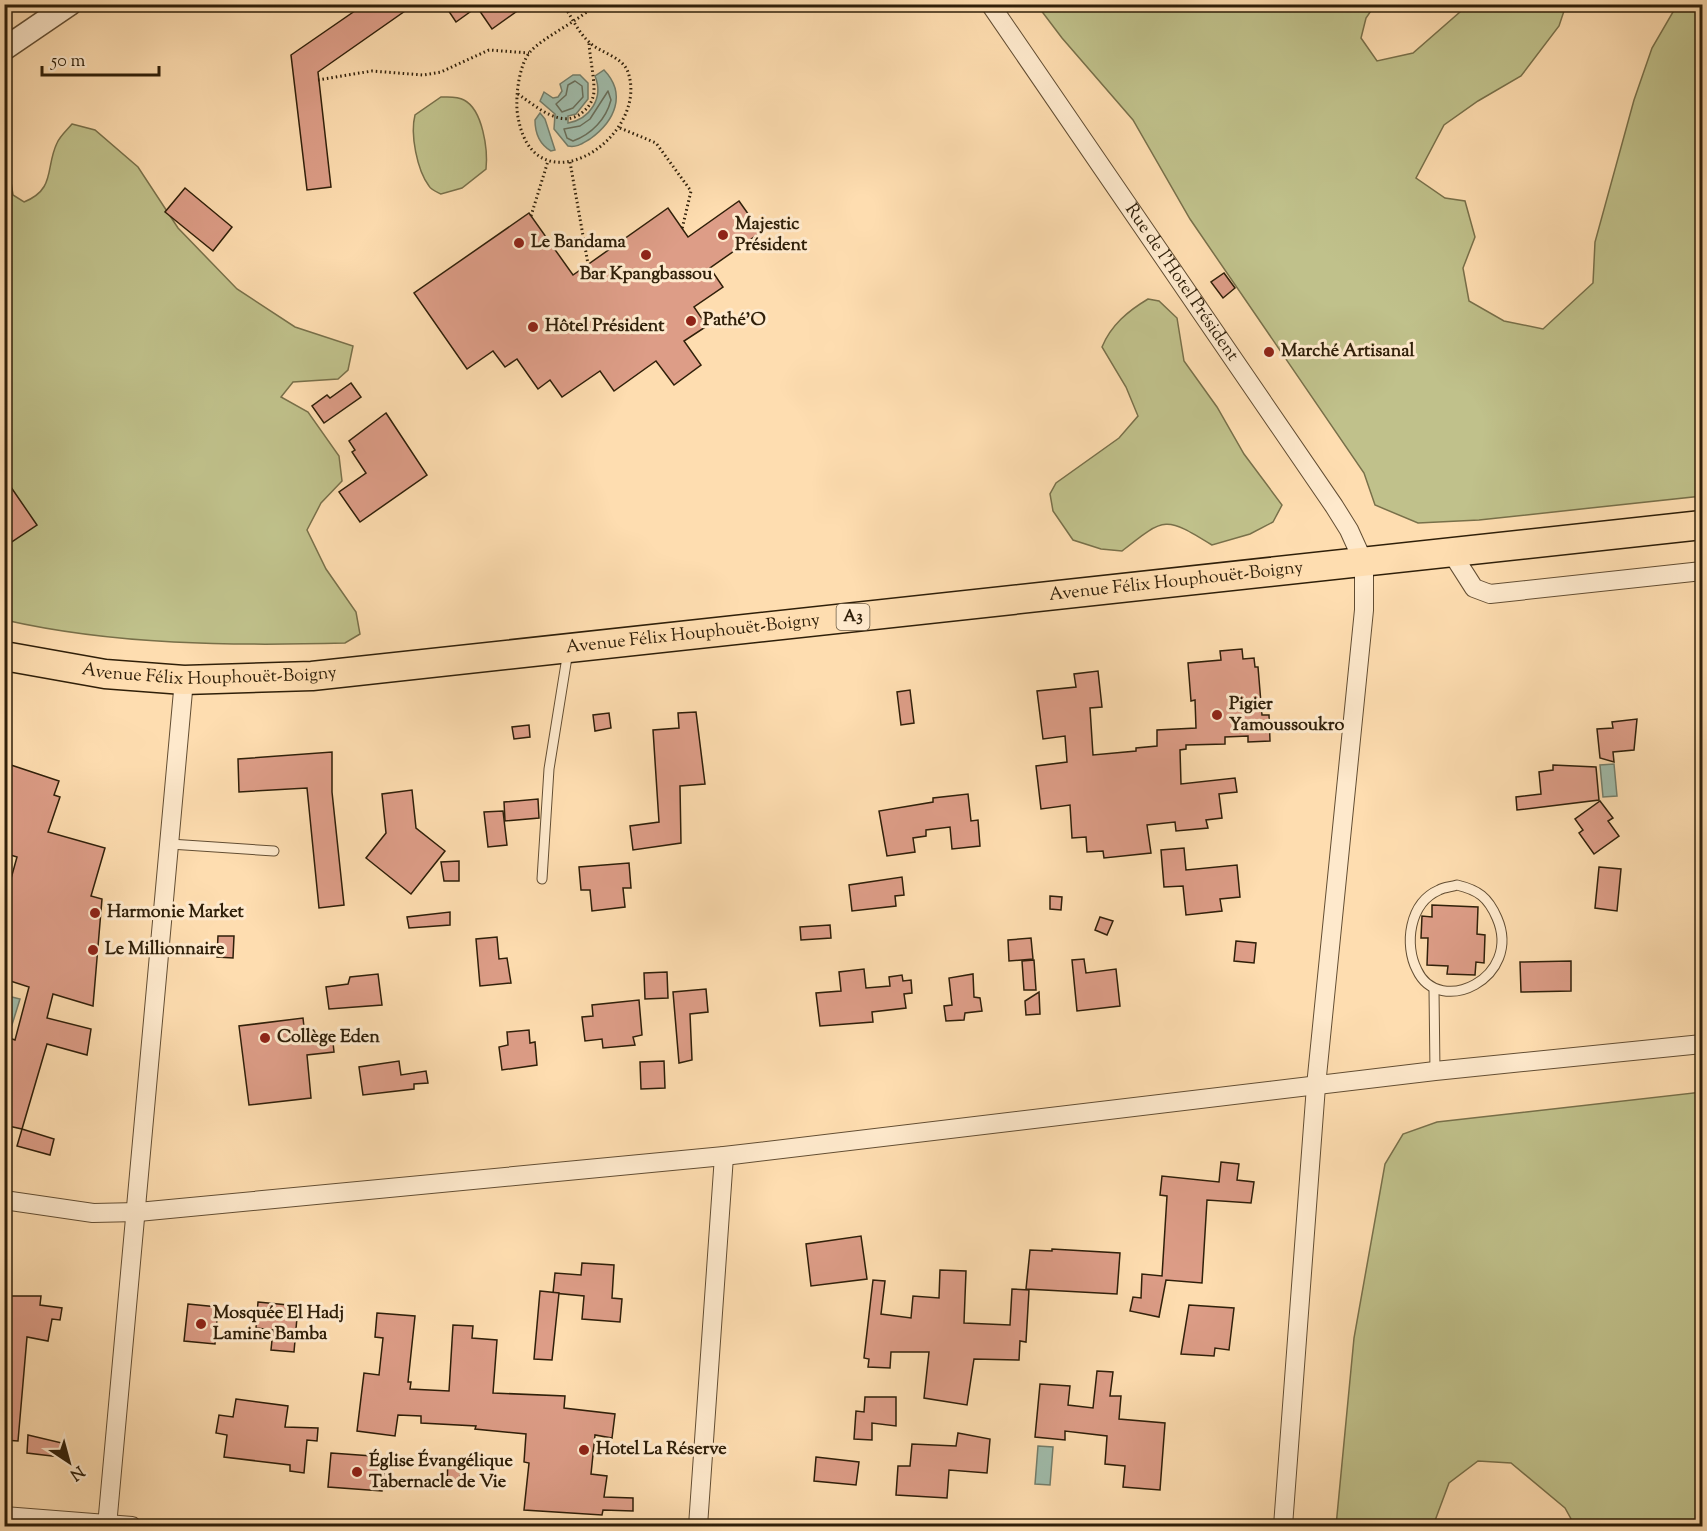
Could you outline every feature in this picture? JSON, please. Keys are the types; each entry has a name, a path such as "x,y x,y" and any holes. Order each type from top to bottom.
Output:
{"highway":[{"name":"Avenue Félix Houphouët-Boigny","path":"4,656 105,674 184,680 312,676 1702,525"}],"street":[{"path":"4,49 70,4"},
{"name":"Rue de l'Hotel Président","path":"990,4 1334,506 1349,530 1364,563"},
{"path":"1451,552 1474,588 1490,594 1702,571"},
{"path":"1283,1527 1316,1086 1364,610 1364,563"},
{"path":"107,1526 138,1212 184,680"},
{"path":"4,1200 93,1213 138,1212 724,1156 1435,1071 1702,1044"},
{"path":"698,1527 724,1156"},
{"path":"4,1516 132,1527"}],"lane":[{"path":"542,879 549,770 568,649"},
{"path":"170,844 273,851"},
{"path":"1456,885 1474,889 1490,902 1499,922 1504,939 1498,962 1486,977 1475,985 1457,991 1434,990 1425,985 1409,949 1412,924 1422,903 1437,890 1456,885"},
{"path":"1434,990 1435,1071"}],"path":[{"path":"563,4 574,21 589,43 617,59 628,70 630,90 620,128 595,150 570,162 557,164 540,159 529,147 519,124 518,94 521,75 529,53 574,21 596,4"},
{"path":"518,94 555,117 568,120 582,113 593,97 589,43"},
{"path":"318,80 372,72 423,75 441,72 489,50 529,53"},
{"path":"620,128 656,142 691,191 682,229"},
{"path":"531,216 548,161"},
{"path":"570,162 588,264"}],"green space":[{"path":"1037,5 1375,5 1366,18 1361,38 1377,61 1413,53 1468,5 1566,5 1559,26 1521,76 1478,101 1444,125 1416,178 1445,198 1465,201 1475,237 1463,268 1469,301 1504,321 1543,329 1593,283 1595,242 1634,100 1652,48 1677,5 1702,5 1702,496 1479,520 1418,523 1375,505 1364,473 1190,219 1133,120 1062,38"},
{"path":"441,97 464,100 476,112 485,141 486,169 462,188 441,194 430,187 421,171 413,132 415,115"},
{"path":"72,124 95,130 138,167 178,228 237,289 295,327 353,346 348,370 338,379 293,382 281,397 308,412 339,456 342,481 321,503 307,530 326,569 356,612 360,634 345,643 174,642 88,635 5,620 4,169 10,175 13,195 24,202 34,197 41,191 48,177 58,140"},
{"path":"1148,299 1159,301 1177,318 1184,361 1217,407 1244,454 1282,505 1273,522 1250,534 1212,545 1184,529 1166,524 1148,532 1122,551 1101,549 1073,540 1053,511 1050,494 1056,483 1119,438 1138,416 1126,387 1102,347 1110,332 1121,319"},
{"path":"1702,1092 1702,1526 1575,1526 1565,1508 1511,1463 1478,1461 1449,1483 1433,1526 1336,1526 1354,1338 1385,1164 1403,1134 1437,1122"}],"water":[{"path":"604,70 615,88 615,107 611,116 599,132 590,139 577,146 568,146 554,129 555,114 540,101 544,92 553,98 558,97 562,91 560,84 573,75 580,75 588,83 588,99 576,114 568,116 568,123 576,121 589,112 593,106 598,92 595,76"},
{"path":"540,113 545,119 555,150 551,151 538,138 535,120"},
{"path":"1614,764 1617,796 1603,797 1600,765"},
{"path":"8,996 20,999 11,1028 5,1026"},
{"path":"1038,1446 1053,1447 1050,1485 1035,1484"}],"building":[{"path":"365,4 415,4 318,72 331,187 307,190 291,55"},
{"path":"444,4 527,4 492,29 477,7 456,22"},
{"path":"185,188 232,227 213,251 165,212"},
{"path":"739,201 761,232 710,268 723,287 694,307 707,326 684,341 701,365 674,385 656,361 614,391 600,371 562,397 550,380 538,389 517,359 505,367 493,351 467,369 414,293 529,213 573,275 668,208 688,237"},
{"path":"1224,273 1235,288 1223,298 1211,282"},
{"path":"351,383 361,397 324,423 312,406 327,395 330,398"},
{"path":"386,413 427,475 360,522 339,492 366,473 352,452 355,450 349,441"},
{"path":"4,477 37,525 4,547"},
{"path":"1242,649 1243,659 1254,658 1255,667 1258,667 1262,715 1269,715 1270,741 1248,742 1248,736 1225,737 1225,744 1186,745 1186,749 1180,750 1181,784 1235,778 1237,792 1219,794 1222,818 1206,820 1208,828 1176,831 1175,822 1147,825 1151,853 1104,858 1103,851 1087,852 1086,837 1072,838 1070,805 1041,809 1036,766 1067,762 1065,736 1043,739 1037,691 1076,687 1074,674 1098,671 1102,707 1090,708 1093,755 1136,751 1136,748 1157,746 1157,730 1196,728 1195,700 1191,701 1188,663 1221,660 1220,651"},
{"path":"910,690 914,723 901,725 897,692"},
{"path":"696,712 705,784 680,786 681,843 633,850 630,826 659,822 653,730 679,728 678,713"},
{"path":"609,713 611,728 595,731 593,715"},
{"path":"1637,719 1634,750 1613,752 1614,762 1600,758 1597,729 1613,728 1612,722"},
{"path":"529,725 530,737 514,739 512,727"},
{"path":"332,752 332,792 344,905 319,908 307,788 239,792 238,759"},
{"path":"8,764 59,781 54,795 60,797 48,832 105,848 91,896 102,899 93,1006 53,994 47,1018 91,1029 87,1055 47,1044 22,1129 4,1125 4,1036 15,1040 29,987 4,979 4,904 17,857 4,853 4,774"},
{"path":"1553,765 1596,767 1599,800 1517,810 1516,797 1541,794 1539,772 1553,770"},
{"path":"412,790 416,828 445,851 411,894 366,858 386,833 382,794"},
{"path":"968,794 971,821 978,820 980,846 952,849 950,827 926,830 926,836 913,838 915,852 887,856 879,811 933,802 933,798"},
{"path":"538,799 539,818 505,821 504,802"},
{"path":"1600,801 1613,818 1608,821 1619,836 1594,854 1579,833 1583,830 1575,819"},
{"path":"503,811 507,845 488,847 484,812"},
{"path":"1184,848 1186,870 1237,865 1240,897 1220,899 1222,911 1186,915 1183,886 1164,887 1161,850"},
{"path":"459,861 459,881 444,881 441,862"},
{"path":"629,863 631,888 623,888 625,907 592,911 590,890 581,890 579,867"},
{"path":"1599,867 1621,869 1617,911 1595,908"},
{"path":"902,877 904,895 895,896 896,906 852,911 849,885"},
{"path":"1050,896 1062,897 1061,910 1050,909"},
{"path":"1432,905 1478,907 1477,934 1485,935 1484,963 1476,962 1475,975 1447,974 1448,966 1427,965 1428,938 1421,938 1422,916 1432,917"},
{"path":"450,912 450,925 409,928 407,917"},
{"path":"1100,917 1113,921 1107,935 1095,930"},
{"path":"830,925 831,938 801,940 800,927"},
{"path":"218,936 234,936 233,958 217,957"},
{"path":"497,937 499,959 507,958 511,983 480,986 476,939"},
{"path":"1031,938 1033,959 1009,961 1008,940"},
{"path":"1236,941 1256,943 1254,963 1234,961"},
{"path":"1084,959 1086,973 1116,969 1120,1006 1077,1011 1072,960"},
{"path":"1034,960 1036,990 1024,990 1022,961"},
{"path":"1571,961 1571,991 1521,992 1520,962"},
{"path":"864,969 866,988 890,986 889,977 902,975 903,981 911,980 912,993 904,994 906,1008 872,1012 873,1022 820,1026 816,993 841,991 839,972"},
{"path":"667,972 668,998 645,999 644,973"},
{"path":"378,974 382,1005 329,1009 326,987 348,984 350,977"},
{"path":"973,974 974,997 980,998 982,1011 965,1013 964,1020 946,1021 944,1006 952,1005 949,978"},
{"path":"706,989 708,1012 690,1014 692,1060 679,1063 673,992"},
{"path":"1039,992 1040,1014 1026,1015 1025,1001"},
{"path":"639,1000 642,1035 633,1037 635,1045 603,1048 602,1039 585,1041 582,1017 593,1016 592,1005"},
{"path":"303,1018 305,1036 332,1033 334,1052 307,1055 311,1098 249,1105 239,1026"},
{"path":"529,1030 530,1043 535,1042 537,1065 502,1070 499,1047 508,1045 507,1032"},
{"path":"399,1061 401,1075 426,1071 428,1083 414,1084 414,1089 363,1095 359,1067"},
{"path":"664,1061 665,1088 641,1089 640,1062"},
{"path":"22,1129 54,1139 50,1155 17,1146"},
{"path":"1221,1162 1239,1164 1237,1180 1254,1182 1251,1203 1207,1200 1202,1283 1166,1280 1159,1317 1130,1311 1133,1297 1141,1298 1142,1274 1162,1276 1167,1196 1160,1195 1162,1176 1219,1182"},
{"path":"861,1236 867,1279 811,1286 806,1244"},
{"path":"1052,1249 1120,1253 1117,1294 1026,1289 1030,1250 1052,1251"},
{"path":"582,1263 614,1265 612,1298 622,1299 620,1322 582,1319 584,1296 553,1293 555,1273 581,1275"},
{"path":"940,1270 966,1271 964,1323 1010,1325 1012,1289 1029,1290 1026,1342 1020,1341 1019,1360 974,1359 967,1405 924,1398 929,1352 891,1352 890,1368 868,1367 869,1359 864,1358 873,1280 885,1281 881,1314 911,1318 913,1296 939,1298"},
{"path":"540,1291 559,1293 552,1360 534,1359"},
{"path":"4,1296 41,1296 40,1305 62,1308 60,1320 52,1319 48,1341 27,1337 18,1441 4,1440"},
{"path":"258,1302 298,1306 294,1352 271,1350 273,1330 256,1328"},
{"name":"Mosquée El Hadj Lamine Bamba","path":"188,1304 218,1307 215,1344 184,1341"},
{"path":"1189,1305 1234,1308 1229,1350 1215,1348 1214,1356 1181,1354"},
{"path":"377,1313 415,1316 408,1382 411,1382 410,1389 449,1391 453,1325 473,1326 472,1338 497,1340 493,1393 565,1396 564,1408 615,1414 612,1438 595,1435 591,1474 607,1476 604,1497 633,1498 633,1511 603,1510 602,1515 524,1510 529,1463 524,1462 526,1434 475,1429 476,1426 421,1423 421,1416 398,1415 395,1436 357,1431 364,1373 379,1375 383,1338 375,1337"},
{"path":"1097,1371 1113,1372 1110,1396 1121,1396 1119,1419 1165,1423 1160,1490 1123,1487 1125,1466 1105,1464 1107,1436 1065,1431 1065,1440 1035,1437 1040,1384 1070,1386 1068,1405 1093,1408"},
{"path":"865,1397 896,1397 896,1426 872,1423 872,1440 854,1439 856,1411 864,1412"},
{"path":"236,1399 288,1406 285,1427 318,1428 317,1441 307,1440 304,1473 290,1471 290,1465 224,1457 227,1435 216,1433 219,1415 233,1417"},
{"path":"958,1433 990,1439 987,1473 949,1470 947,1498 896,1495 898,1466 910,1466 912,1444 956,1446"},
{"path":"28,1435 62,1443 60,1457 27,1453"},
{"name":"Église Évangélique Tabernacle de Vie","path":"331,1453 386,1457 382,1491 328,1487"},
{"path":"816,1457 859,1462 856,1485 814,1481"},
{"path":"448,1460 461,1460 460,1485 447,1484"}],"place":[{"name":"Majestic Président","path":"723,235"},
{"name":"Le Bandama","path":"519,243"},
{"name":"Bar Kpangbassou","path":"646,255"},
{"name":"Pathé'O","path":"691,321"},
{"name":"Hôtel Président","path":"533,327"},
{"name":"Marché Artisanal","path":"1269,352"},
{"name":"Pigier Yamoussoukro","path":"1217,715"},
{"name":"Harmonie Market","path":"95,913"},
{"name":"Le Millionnaire","path":"93,950"},
{"name":"Collège Eden","path":"265,1038"},
{"name":"Mosquée El Hadj Lamine Bamba","path":"201,1324"},
{"name":"Hotel La Réserve","path":"584,1450"},
{"name":"Église Évangélique Tabernacle de Vie","path":"357,1472"}]}
